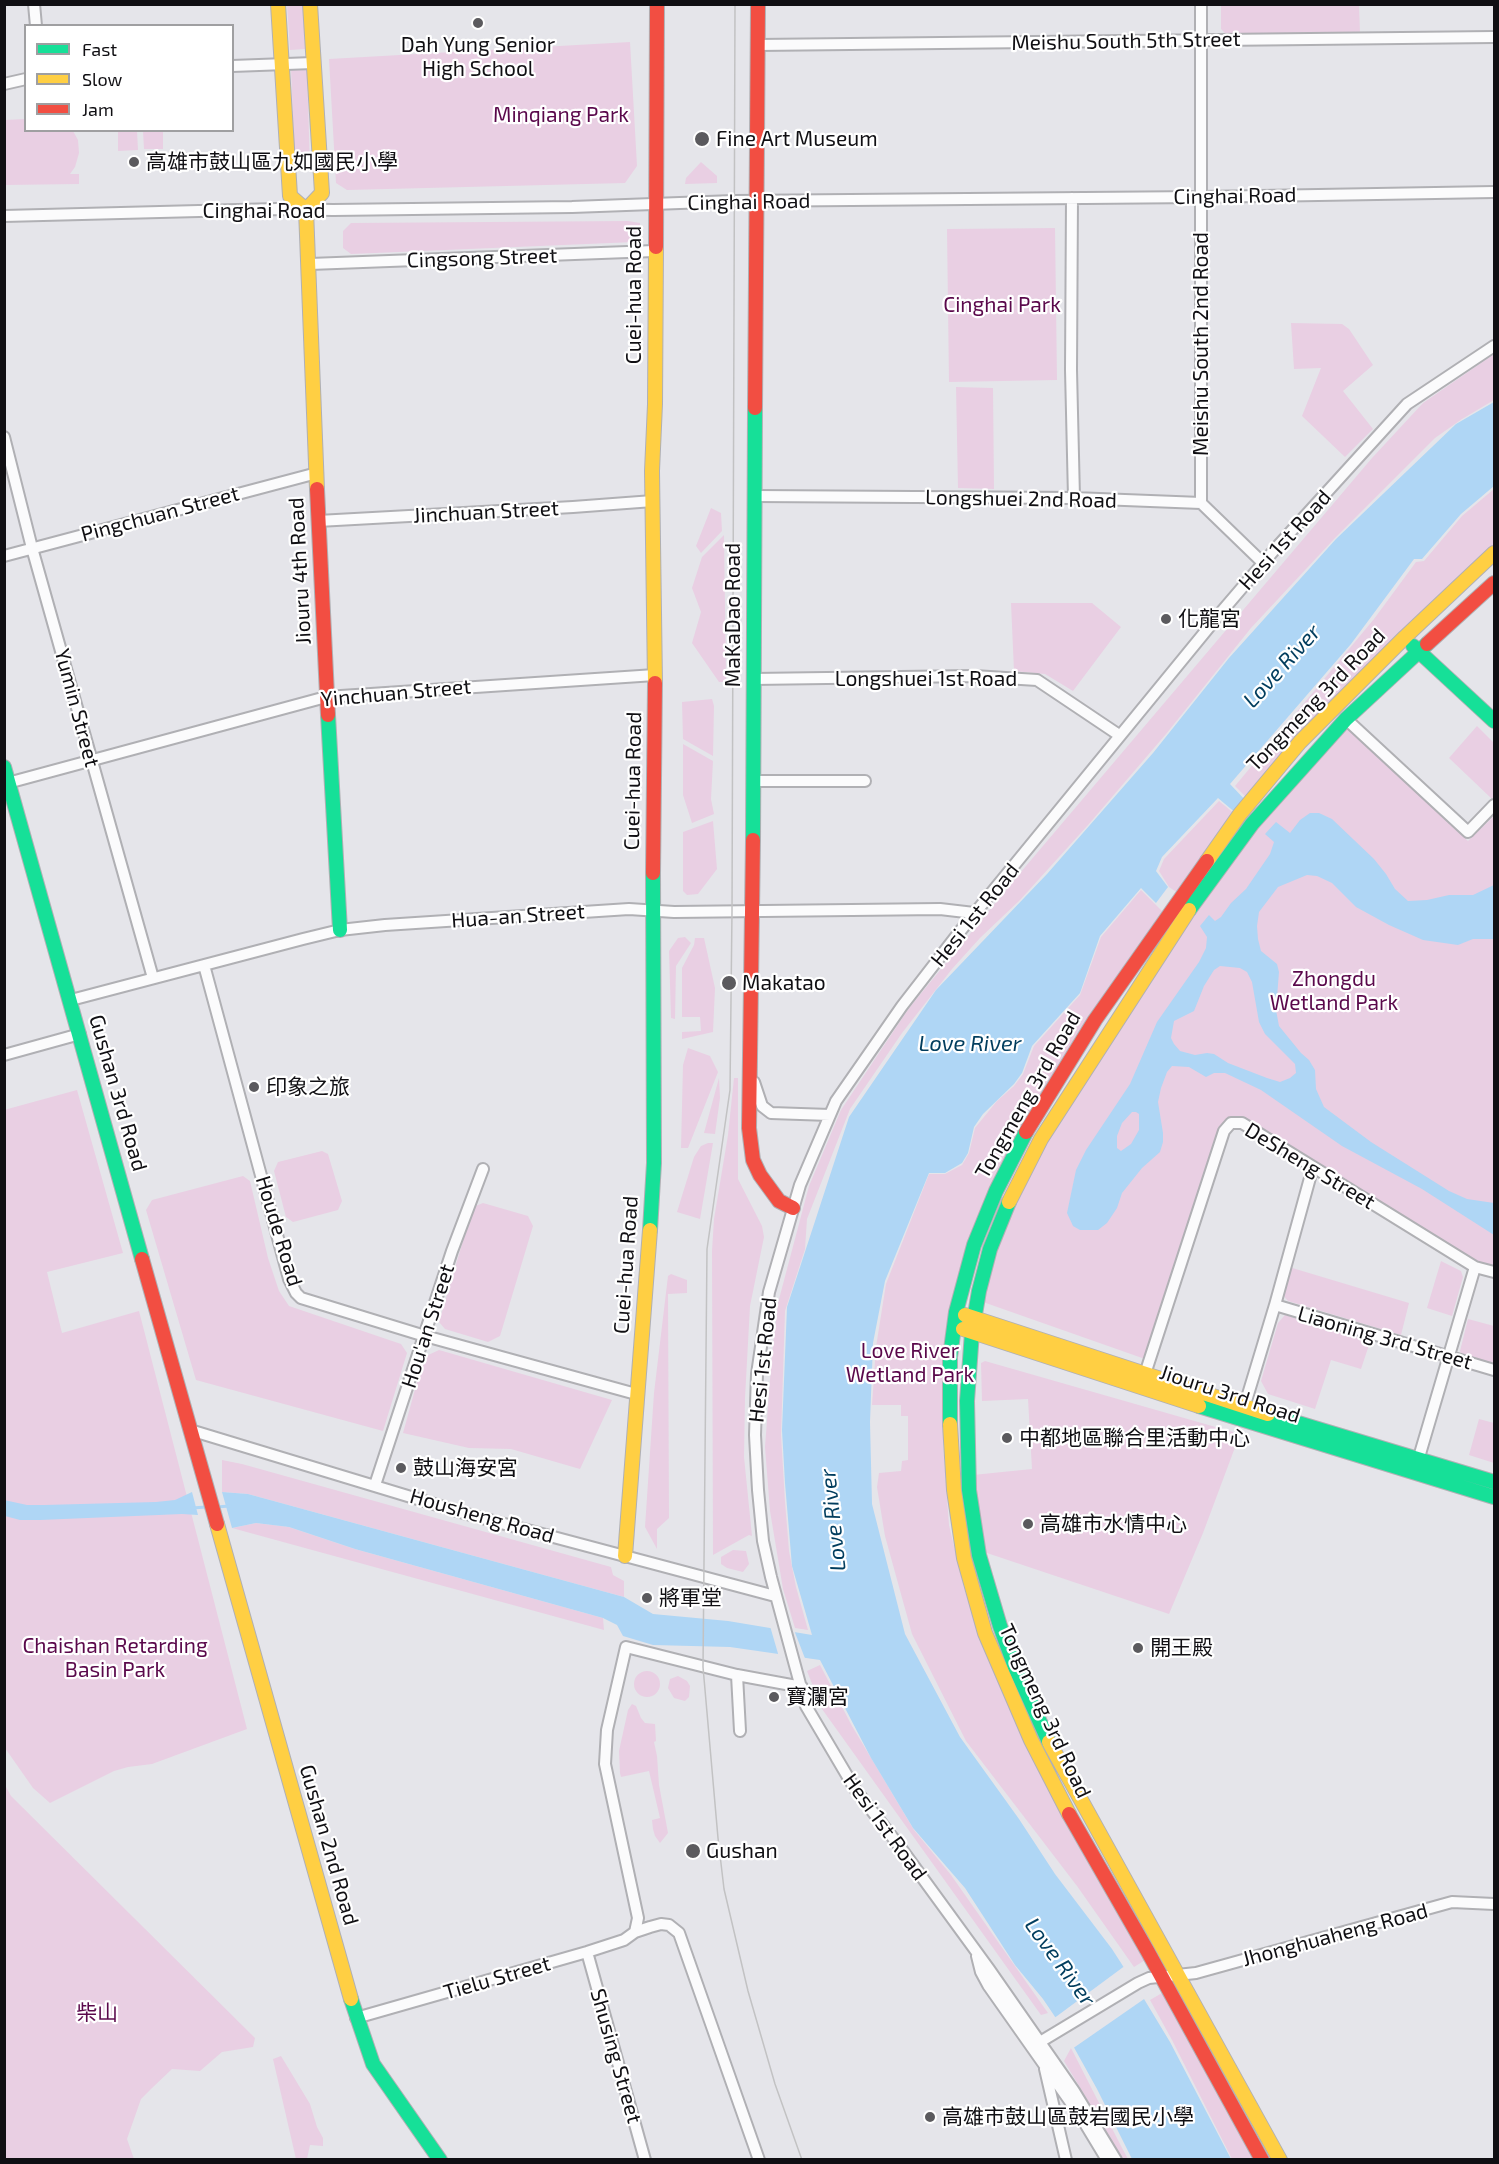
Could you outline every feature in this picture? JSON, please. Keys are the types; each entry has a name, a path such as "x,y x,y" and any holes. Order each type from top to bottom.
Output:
{"street":[{"path":"34,4 36,24"},
{"path":"278,4 290,196 306,210 322,193 310,4"},
{"name":"Cuei-hua Road","path":"625,1556 636,1394 645,1314 654,1163 653,501 657,4"},
{"name":"MaKaDao Road","path":"758,4 753,911 749,1128 753,1160 760,1175 779,1202 793,1208"},
{"name":"Meishu South 2nd Road","path":"1201,4 1201,503"},
{"name":"Meishu South 5th Street","path":"758,45 1494,37"},
{"path":"234,66 314,63"},
{"path":"4,84 24,79"},
{"name":"Cinghai Road","path":"4,216 757,201 1494,192"},
{"path":"1072,198 1071,392 1074,498"},
{"name":"Jiouru 4th Road","path":"306,210 326,696 340,930"},
{"name":"Cingsong Street","path":"310,264 654,251"},
{"name":"Hesi 1st Road","path":"1116,2160 1074,2091 977,1952 855,1789 806,1706 783,1627 763,1541 758,1490 756,1401 764,1315 801,1182 836,1101 896,1016 974,913 1263,563 1407,404 1494,346"},
{"name":"Yumin Street","path":"4,437 32,548 153,978"},
{"name":"Pingchuan Street","path":"4,556 317,473"},
{"name":"Longshuei 2nd Road","path":"755,496 1074,498 1201,503"},
{"name":"Jinchuan Street","path":"318,521 653,501"},
{"path":"1201,503 1263,563"},
{"name":"Tongmeng 3rd Road","path":"1262,2160 1155,1977 1071,1819 1031,1740 985,1633 964,1558 954,1490 950,1437 950,1357 955,1319 974,1245 996,1191 1025,1134 1095,1020 1240,814 1300,742 1405,637 1494,553"},
{"name":"Tongmeng 3rd Road","path":"1280,2160 1047,1738 1015,1667 1000,1626 980,1555 969,1490 968,1359 990,1249 1010,1200 1041,1139 1181,920 1252,824 1346,719 1494,583"},
{"path":"1405,637 1494,721"},
{"name":"Yinchuan Street","path":"7,783 326,696 655,675"},
{"name":"Longshuei 1st Road","path":"753,679 974,676 1037,680 1119,735"},
{"path":"1346,719 1468,832 1494,805"},
{"name":"Gushan 3rd Road","path":"4,767 190,1430"},
{"path":"754,781 866,781"},
{"name":"Hua-an Street","path":"71,1000 340,930 629,909 753,911 940,909 974,913"},
{"name":"Houde Road","path":"204,965 291,1286 301,1298 425,1336 636,1394"},
{"path":"4,1055 80,1034"},
{"path":"750,1060 759,1100 766,1110 777,1113 830,1115"},
{"name":"DeSheng Street","path":"1145,1374 1224,1131 1232,1123 1242,1123 1475,1266 1494,1272"},
{"path":"1242,1413 1313,1167"},
{"name":"Hou'an Street","path":"375,1485 452,1251 483,1169"},
{"path":"1415,1473 1475,1266"},
{"name":"Liaoning 3rd Street","path":"1275,1305 1494,1370"},
{"name":"Jiouru 3rd Road","path":"955,1319 1242,1413 1415,1473 1494,1497"},
{"name":"Jiouru 3rd Road","path":"973,1325 1145,1374 1242,1413 1419,1459 1494,1482"},
{"name":"Housheng Road","path":"190,1430 467,1514 775,1596"},
{"name":"Gushan 2nd Road","path":"190,1430 356,2018 373,2064 440,2160"},
{"path":"950,1437 968,1437"},
{"path":"964,1558 980,1555"},
{"path":"635,1932 638,1918 611,1798 605,1755 607,1731 626,1647 737,1675 802,1687"},
{"path":"737,1675 740,1731"},
{"name":"Jhonghuaheng Road","path":"1155,1977 1196,1973 1452,1902 1494,1904"},
{"name":"Tielu Street","path":"356,2018 587,1952 624,1940 635,1932 661,1924 669,1925 679,1934 759,2160"},
{"name":"Shusing Street","path":"587,1952 645,2160"},
{"name":"Hesi 1st Road","path":"977,1952 981,1972 988,1985 1071,2102 1107,2160"},
{"path":"1040,2042 1138,1983 1155,1977"},
{"path":"1043,2061 1066,2160"},
{"path":"1054,2109 1071,2102"}],"green space":[{"path":"287,5 303,5 305,49 290,50"},
{"path":"1221,5 1359,5 1360,33 1226,34 1221,29"},
{"name":"Minqiang Park","path":"630,42 637,166 625,183 347,190 336,183 329,59"},
{"path":"291,69 307,69 310,168 295,169"},
{"path":"24,119 24,132 74,132 78,140 79,153 75,167 70,174 79,174 79,184 5,185 5,120"},
{"path":"118,132 137,132 138,150 118,151"},
{"path":"143,132 163,132 163,149 144,149"},
{"path":"701,162 717,176 717,183 685,184 686,178"},
{"path":"628,221 640,223 640,238 634,242 351,254 343,248 343,231 351,223"},
{"name":"Cinghai Park","path":"1055,228 1057,380 949,382 947,229"},
{"path":"1291,323 1342,324 1349,329 1373,365 1343,391 1373,429 1345,457 1302,416 1321,368 1294,369"},
{"path":"1494,354 1494,400 1435,438 1334,539 1251,628 1166,734 1088,825 1020,900 980,938 952,969 902,1033 850,1109 807,1219 805,1249 785,1311 781,1435 785,1502 789,1551 808,1630 795,1628 783,1589 770,1511 765,1447 772,1354 778,1303 809,1186 841,1110 909,1008 1020,873 1372,458 1423,403"},
{"path":"956,387 993,388 994,489 958,488"},
{"path":"1494,489 1494,550 1249,800 1235,786 1374,619 1416,562 1424,561 1462,516"},
{"path":"711,508 721,513 722,531 701,553 696,546"},
{"path":"724,535 726,682 719,682 692,643 701,612 692,588 702,557"},
{"path":"1011,603 1092,603 1121,627 1073,691 1045,674 1014,671"},
{"path":"712,699 714,706 713,756 683,739 682,702"},
{"name":"Zhongdu Wetland Park","path":"1345,726 1468,841 1494,816 1494,1272 1475,1266 1232,1123 1145,1359 983,1302 998,1241 1043,1148 1186,922 1257,827"},
{"path":"1477,726 1494,743 1494,796 1492,799 1449,758"},
{"path":"683,744 713,761 711,799 714,814 692,823 683,795"},
{"path":"1219,801 1236,815 1178,893 1169,887 1159,871 1164,859"},
{"path":"713,821 717,869 698,894 687,895 683,891 683,832"},
{"name":"Love River Wetland Park","path":"1141,890 1163,912 1024,1125 998,1168 977,1219 945,1412 943,1445 949,1525 964,1588 981,1640 1147,1959 1134,1967 1077,1886 966,1741 912,1634 885,1536 877,1487 879,1473 901,1471 902,1461 908,1460 908,1416 901,1416 901,1405 872,1405 876,1347 886,1284 929,1174 945,1174 962,1165 969,1153 975,1128 997,1101 1014,1086 1023,1074 1034,1046 1080,995 1101,937"},
{"path":"685,937 691,943 676,966 675,1019 671,1018 669,951 678,938"},
{"path":"695,938 704,938 715,988 713,1032 682,1039 682,1032 701,1031 700,1017 682,1017 682,968 694,945"},
{"path":"688,1048 710,1056 718,1072 688,1148 681,1148 683,1065"},
{"path":"719,1078 720,1098 715,1134 704,1133"},
{"path":"734,1078 738,1078 738,1179 762,1226 764,1237 750,1306 745,1398 744,1457 752,1536 749,1535 713,1555 712,1251 714,1219 728,1135"},
{"name":"Chaishan Retarding Basin Park","path":"77,1090 123,1253 47,1272 62,1333 139,1311 247,1729 152,1764 114,1771 50,1803 33,1788 5,1748 4,1110"},
{"path":"713,1143 700,1219 677,1212 694,1157 701,1146"},
{"path":"322,1151 328,1154 342,1201 338,1210 293,1222 286,1217 274,1171 278,1162"},
{"path":"243,1176 250,1181 268,1258 279,1291 289,1306 401,1344 407,1353 383,1431 196,1380 146,1210 152,1200"},
{"path":"483,1203 528,1216 533,1226 500,1336 488,1342 445,1329 439,1322 473,1207"},
{"path":"1441,1261 1461,1271 1463,1277 1452,1316 1427,1308"},
{"path":"1289,1267 1409,1303 1401,1335 1288,1301 1283,1295"},
{"path":"671,1274 687,1280 687,1293 668,1294 669,1518 657,1529 657,1549 645,1527 654,1393 668,1276"},
{"path":"1285,1315 1370,1342 1361,1369 1331,1360 1315,1409 1268,1394 1261,1381 1278,1323"},
{"path":"1468,1319 1494,1326 1494,1364 1461,1354"},
{"path":"439,1350 612,1400 580,1469 511,1449 469,1448 403,1433 424,1357"},
{"path":"985,1361 1240,1434 1203,1533 1169,1614 984,1552 973,1475 1032,1469 1028,1399 982,1401 981,1363"},
{"path":"1479,1419 1494,1423 1494,1463 1469,1455"},
{"path":"222,1460 611,1567 613,1575 624,1581 624,1597 248,1494 222,1492"},
{"path":"256,1523 289,1527 355,1549 603,1618 604,1630 232,1528"},
{"path":"733,1550 746,1551 749,1564 743,1572 721,1564 721,1557"},
{"path":"820,1665 852,1726 914,1830 951,1875 1048,2013 1041,2015 822,1709 807,1671"},
{"path":"647,1671 656,1675 660,1684 656,1693 647,1697 638,1693 634,1684 638,1675"},
{"path":"678,1676 687,1681 690,1686 689,1697 685,1701 674,1698 668,1688 670,1679"},
{"path":"632,1704 636,1706 645,1723 655,1724 656,1741 654,1742 659,1785 668,1833 660,1843 653,1829 652,1820 660,1818 649,1771 621,1777 620,1773 619,1751 628,1710"},
{"name":"柴山","path":"5,1785 11,1796 255,2038 253,2047 222,2052 200,2071 172,2069 141,2099 127,2139 134,2159 5,2159"},
{"path":"1162,1993 1254,2159 1232,2159 1150,2000"},
{"path":"1071,2048 1128,2159 1123,2159 1064,2061"},
{"path":"281,2056 310,2104 323,2138 323,2146 310,2145 307,2159 296,2159 273,2059"}],"water":[{"name":"Love River","path":"1494,402 1494,486 1461,514 1422,559 1414,559 1351,644 1230,784 1247,802 1237,814 1218,798 1162,857 1156,871 1168,887 1156,903 1141,888 1100,936 1080,993 1032,1046 1022,1073 1014,1084 983,1114 974,1127 968,1153 962,1163 945,1173 929,1173 885,1281 873,1343 870,1422 872,1504 905,1634 960,1737 1055,1874 1112,1949 1141,1994 1170,2042 1231,2159 1132,2159 1066,2033 1043,1999 1015,1965 965,1888 913,1828 871,1758 820,1660 730,1647 653,1645 623,1636 617,1625 603,1618 355,1549 289,1527 256,1523 232,1528 222,1492 248,1494 624,1597 653,1614 728,1621 812,1635 792,1566 785,1483 782,1430 787,1307 849,1117 936,990 1047,874 1153,753 1229,658 1336,539 1456,424"},
{"path":"1310,813 1319,813 1332,819 1374,859 1395,889 1408,901 1449,895 1473,895 1494,885 1494,939 1473,939 1458,945 1423,940 1356,907 1332,883 1317,876 1307,875 1278,887 1259,912 1257,926 1261,951 1277,964 1279,972 1276,1010 1279,1026 1315,1070 1316,1089 1324,1107 1371,1142 1449,1191 1467,1199 1494,1203 1494,1235 1422,1189 1342,1146 1261,1090 1225,1073 1214,1073 1206,1077 1189,1067 1172,1066 1167,1072 1158,1102 1163,1133 1160,1152 1142,1168 1122,1193 1117,1208 1107,1223 1098,1230 1080,1230 1073,1226 1067,1213 1076,1170 1086,1150 1130,1084 1157,1022 1199,962 1206,948 1207,937 1200,926 1209,915 1215,921 1221,917 1231,903 1246,889 1270,854 1274,842 1265,834 1276,822 1290,833 1300,820","holes":["1220,966 1240,968 1247,972 1252,982 1259,1022 1265,1034 1295,1064 1296,1073 1290,1078 1280,1082 1228,1063 1214,1054 1195,1055 1180,1051 1174,1044 1171,1038 1174,1021 1194,1011 1204,986 1214,970","1132,1112 1139,1114 1139,1130 1131,1144 1121,1151 1117,1148 1117,1136 1122,1123"]},
{"path":"192,1492 198,1515 40,1520 20,1520 5,1516 4,1500 27,1505 156,1502 175,1500"}],"pier":[{"path":"770,1626 794,1630 806,1661 779,1657"},
{"path":"1126,1965 1147,1997 1072,2049 1053,2019"}],"waterway":[{"path":"216,1507 230,1506"},
{"path":"192,1508 206,1507"}],"tram line":[{"path":"735,4 730,1090 707,1249 703,1667 724,1889 748,1991 775,2084 802,2160"}],"traffic: fast":[{"path":"753,840 755,408"},
{"path":"1189,910 1252,824 1346,719 1427,644"},
{"path":"1413,646 1494,721"},
{"path":"328,715 340,930"},
{"path":"4,767 142,1259"},
{"path":"650,1230 654,1163 653,873"},
{"path":"950,1424 950,1357 956,1312 974,1245 996,1191 1026,1132"},
{"path":"1009,1202 990,1249 979,1291 972,1332 967,1401 969,1490 979,1555 1000,1626 1015,1667 1049,1742"},
{"path":"1199,1406 1494,1497"},
{"path":"1268,1414 1494,1482"},
{"path":"351,1999 373,2064 440,2160"}],"traffic: slow":[{"path":"278,4 290,196 306,210"},
{"path":"310,4 322,193 306,210 317,489"},
{"path":"655,683 652,471 655,404 656,247"},
{"path":"1207,861 1240,814 1300,742 1405,637 1494,553"},
{"path":"1009,1202 1041,1139 1189,910"},
{"path":"625,1556 650,1230"},
{"path":"965,1315 1268,1414"},
{"path":"963,1329 1199,1406"},
{"path":"950,1424 954,1490 964,1558 985,1633 1031,1740 1069,1814"},
{"path":"217,1524 351,1999"},
{"path":"1049,1742 1280,2160"}],"traffic: jam":[{"path":"656,247 657,4"},
{"path":"755,408 758,4"},
{"path":"317,489 328,715"},
{"path":"1427,644 1494,583"},
{"path":"653,873 655,683"},
{"path":"753,840 749,1128 753,1160 760,1175 779,1201 793,1208"},
{"path":"1026,1132 1095,1020 1207,861"},
{"path":"142,1259 217,1524"},
{"path":"1069,1814 1262,2160"}],"place":[{"name":"Dah Yung Senior High School","path":"478,23"},
{"name":"Fine Art Museum","path":"702,139"},
{"name":"高雄市鼓山區九如國民小學","path":"134,162"},
{"name":"化龍宮","path":"1166,619"},
{"name":"Makatao","path":"729,983"},
{"name":"印象之旅","path":"254,1087"},
{"name":"中都地區聯合里活動中心","path":"1007,1438"},
{"name":"鼓山海安宮","path":"401,1468"},
{"name":"高雄市水情中心","path":"1028,1524"},
{"name":"將軍堂","path":"647,1598"},
{"name":"開王殿","path":"1138,1648"},
{"name":"寶瀾宮","path":"774,1697"},
{"name":"Gushan","path":"693,1851"},
{"name":"高雄市鼓山區鼓岩國民小學","path":"930,2117"}]}
